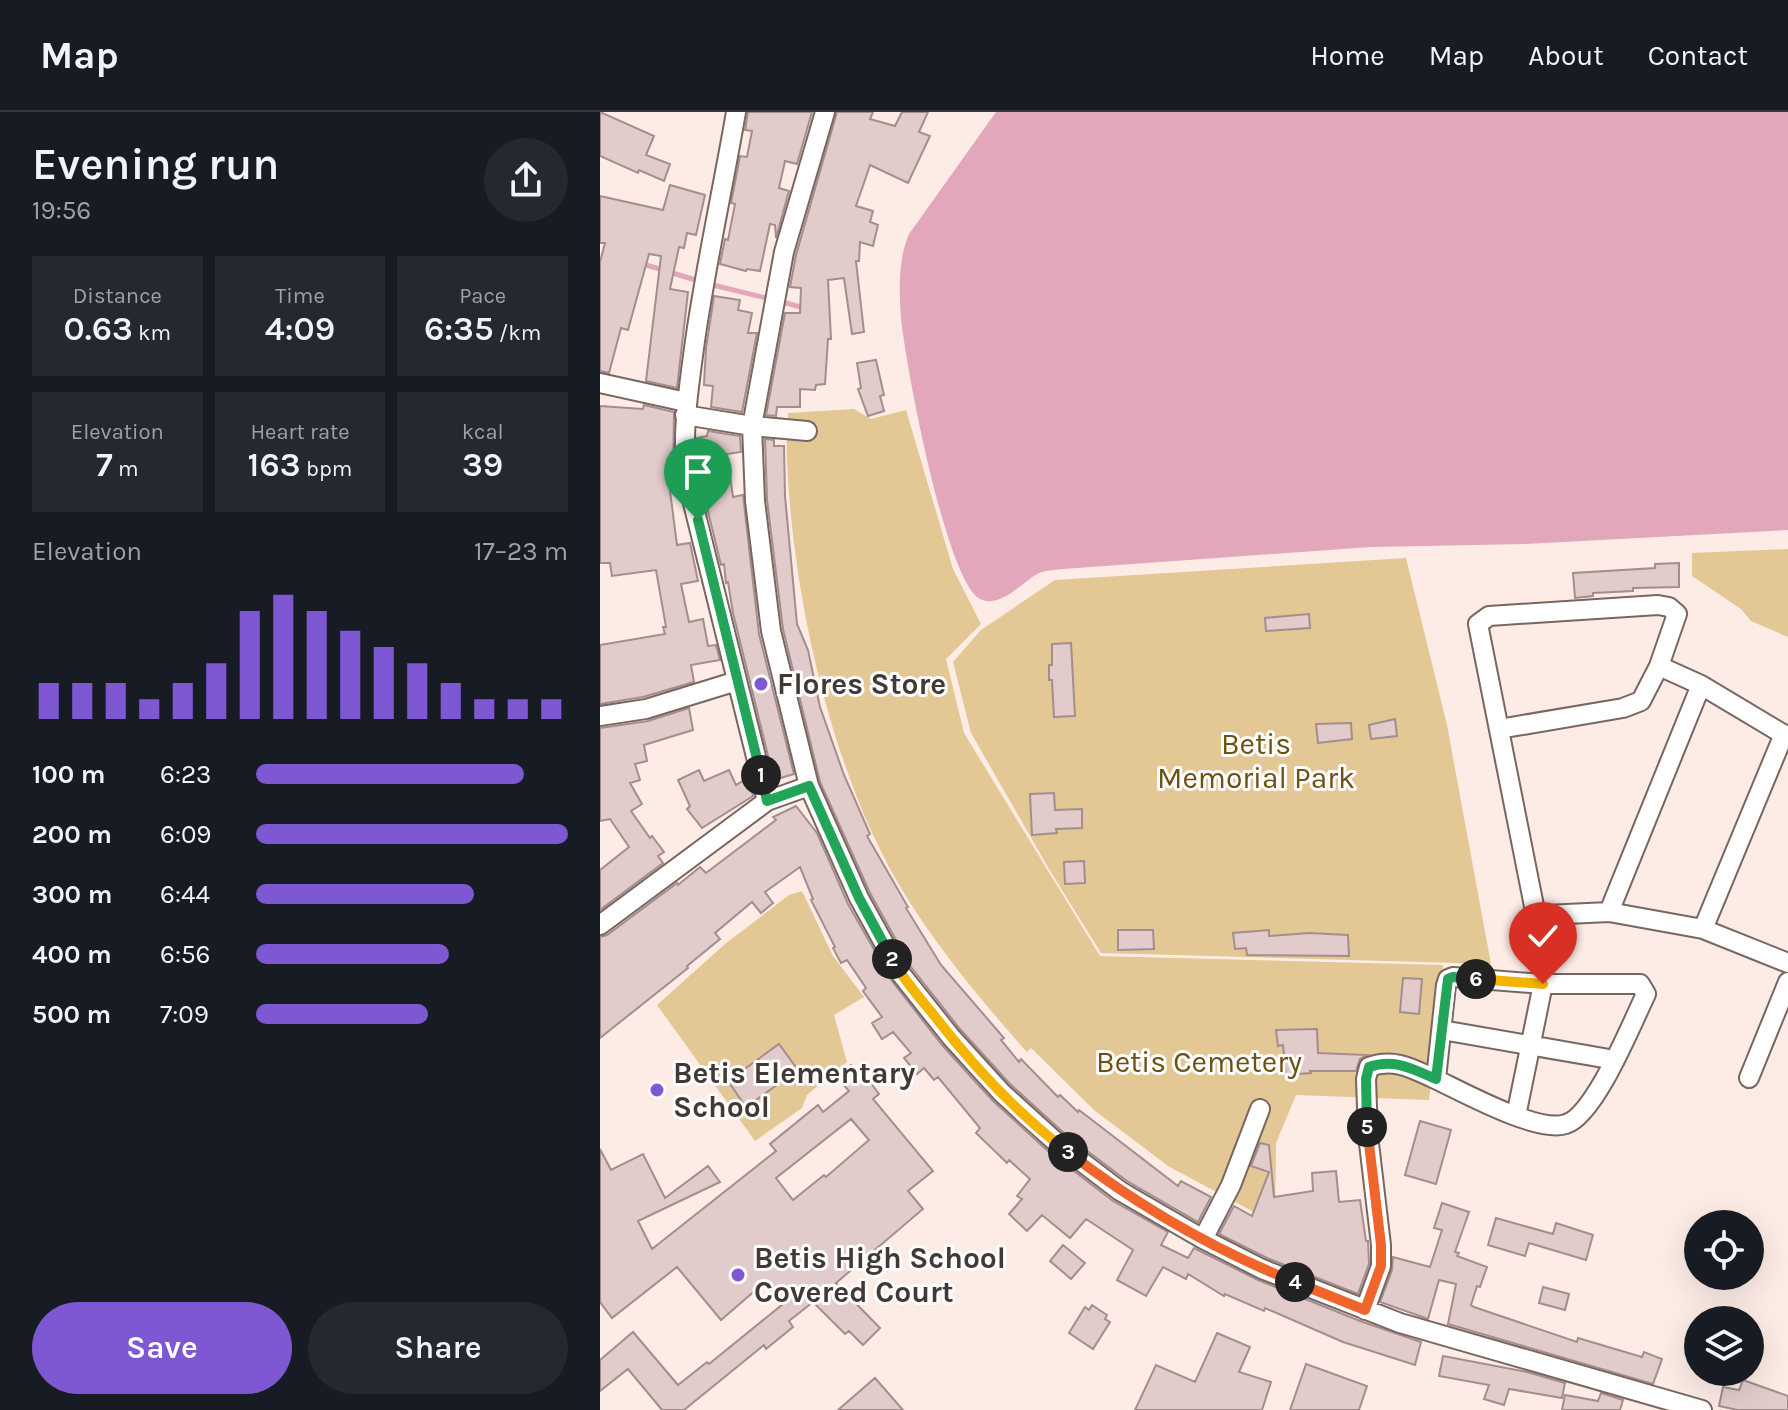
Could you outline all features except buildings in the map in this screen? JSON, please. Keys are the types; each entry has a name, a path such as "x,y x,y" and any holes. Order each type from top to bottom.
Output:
{"street":[{"path":"736,112 704,283 683,446 686,475 767,801"},
{"path":"825,112 784,252 752,426 755,501 765,597 809,786 859,898 901,974 951,1037 1002,1093 1057,1143 1120,1191 1203,1239 1262,1269 1400,1323 1702,1410"},
{"path":"600,383 752,426 807,431"},
{"path":"1499,729 1623,708 1641,701 1659,666 1677,614 1669,607 1658,605 1484,618 1478,624 1535,911 1545,915 1609,912 1703,929 1788,963"},
{"path":"1659,666 1701,685 1786,735 1703,929"},
{"path":"600,716 646,709 737,681"},
{"path":"1609,912 1701,685"},
{"path":"600,925 767,801 809,786"},
{"path":"1365,1310 1381,1266 1368,1135 1366,1079 1369,1067 1380,1063 1402,1064 1516,1116 1548,1125 1567,1124 1586,1110 1615,1060 1646,994 1644,988 1640,984 1543,984 1448,979 1436,1079"},
{"path":"1749,1078 1788,982"},
{"path":"1516,1116 1543,984"},
{"path":"1442,1030 1615,1060"},
{"path":"1203,1239 1231,1185 1260,1109"}],"green space":[{"name":"Betis Cemetery","path":"854,409 871,419 906,410 953,569 981,624 946,659 964,733 1100,956 1443,965 1429,1100 1296,1095 1276,1143 1275,1227 1168,1166 1094,1110 1031,1048 1027,1052 934,938 881,851 838,745 808,629 791,515 787,461 788,413"},
{"path":"1788,549 1788,637 1751,621 1741,609 1692,576 1692,553"},
{"name":"Betis Memorial Park","path":"1406,558 1447,725 1491,964 1101,953 971,733 953,662 981,630 1055,580"},
{"path":"802,891 833,956 864,997 834,1015 847,1062 807,1095 802,1108 755,1141 657,1005 725,944 789,895"}],"shaded area":[{"path":"996,112 1788,112 1788,530 1526,544 1371,547 1063,569 1039,573 1003,598 980,599 967,584 954,554 929,468 904,342 900,286 901,264 909,234"}],"waterway":[{"path":"643,264 702,282"},
{"path":"709,284 770,299"},
{"path":"779,301 804,308"}],"place":[{"name":"Flores Store","path":"761,684"},
{"name":"Betis Elementary School","path":"657,1090"},
{"name":"Betis High School Covered Court","path":"738,1275"}],"route":[{"path":"698,520 767,801 809,786 859,898 901,974 951,1037 1002,1093 1057,1143 1120,1191 1203,1239 1262,1269 1365,1310 1381,1266 1368,1135 1366,1079 1369,1067 1380,1063 1402,1064 1436,1079 1448,979 1543,984"}]}
